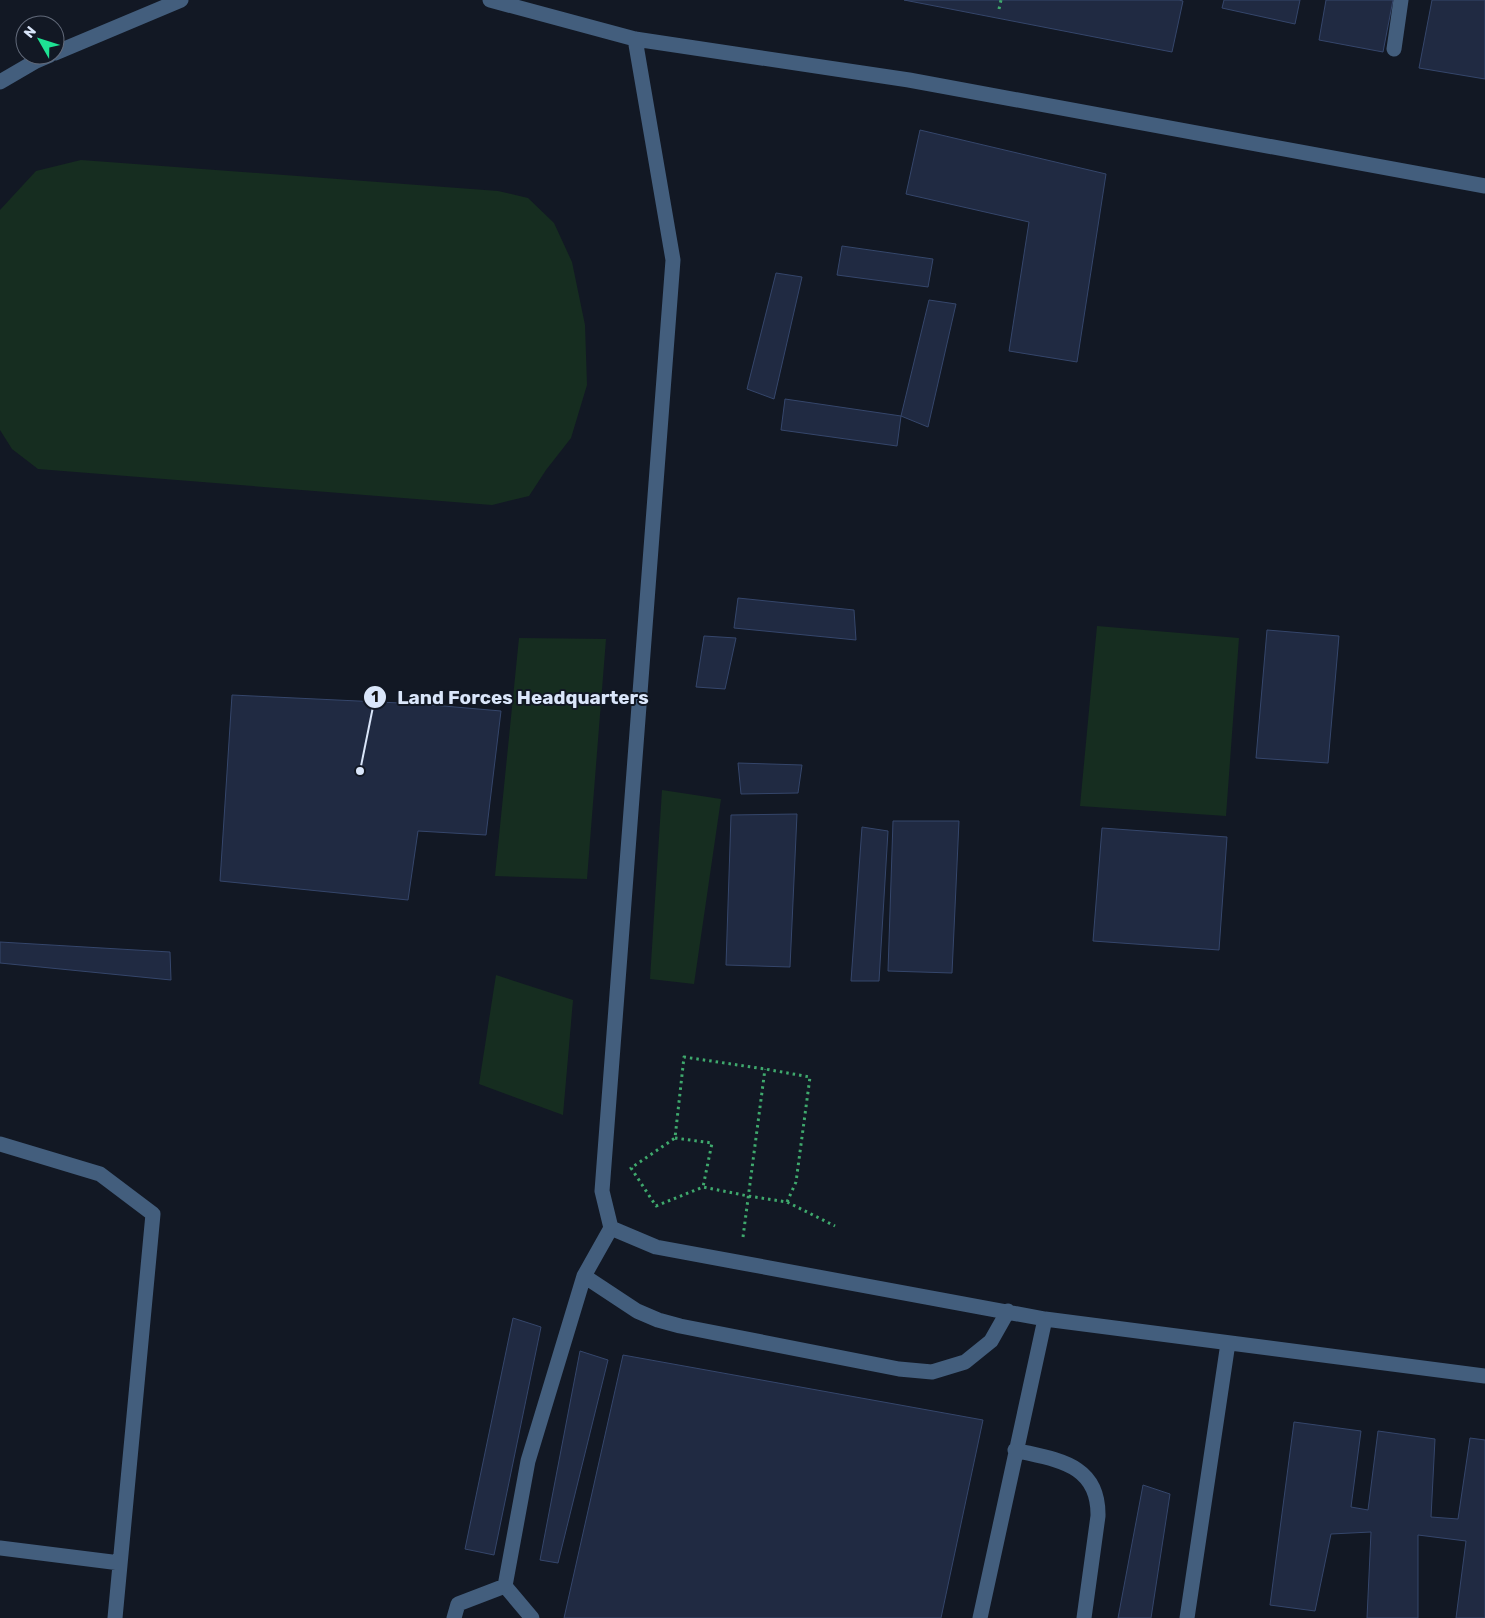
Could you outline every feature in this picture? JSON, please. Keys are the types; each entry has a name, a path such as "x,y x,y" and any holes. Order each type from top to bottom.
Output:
{"lane":[{"path":"65,49 181,0"},
{"path":"490,0 635,39 909,80 1485,186"},
{"path":"1394,49 1401,0"},
{"path":"505,1586 528,1461 584,1276 611,1228 602,1191 673,260 635,39"},
{"path":"0,82 29,65"},
{"path":"0,1144 100,1174 153,1214 115,1618"},
{"path":"611,1228 656,1247 1045,1319 1485,1376"},
{"path":"584,1276 637,1311 658,1320 899,1369 932,1372 965,1362 991,1341 1008,1312"},
{"path":"980,1618 1045,1319"},
{"path":"1187,1618 1228,1343"},
{"path":"1016,1450 1063,1462 1076,1468 1087,1476 1094,1488 1098,1502 1098,1516 1084,1618"},
{"path":"0,1548 120,1563"},
{"path":"454,1618 458,1604 505,1586"},
{"path":"505,1586 532,1618"}],"path":[{"path":"999,9 1001,0"},
{"path":"675,1138 684,1057 810,1077 796,1182 786,1202"},
{"path":"740,1262 766,1069"},
{"path":"704,1187 712,1143 675,1138 631,1168 656,1206 704,1187 786,1202 835,1226"}],"green space":[{"path":"81,160 498,191 528,198 554,223 572,262 585,325 587,385 571,438 529,496 492,505 38,469 12,449 0,430 0,210 36,171"},
{"path":"1097,626 1239,638 1226,816 1080,806"},
{"path":"519,638 606,639 587,879 495,876"},
{"path":"662,790 721,799 694,984 650,979"},
{"path":"496,975 573,1000 563,1115 479,1084"}],"building":[{"path":"904,0 1179,0 1183,1 1172,52"},
{"path":"1224,0 1300,0 1295,24 1222,8"},
{"path":"1326,0 1393,0 1383,52 1319,40"},
{"path":"1432,0 1485,0 1485,79 1419,68"},
{"path":"920,130 1106,174 1077,362 1009,351 1029,222 906,194"},
{"path":"842,246 933,259 928,287 837,275"},
{"path":"776,273 802,277 774,399 747,389"},
{"path":"929,300 956,304 928,427 901,416"},
{"path":"785,399 901,416 897,446 781,430"},
{"path":"738,598 854,610 856,640 734,628"},
{"path":"1267,630 1339,636 1328,763 1256,758"},
{"path":"704,636 736,638 725,689 696,687"},
{"path":"232,695 421,704 501,711 486,835 418,831 408,900 220,881"},
{"path":"738,763 802,765 798,793 741,794"},
{"path":"797,814 790,967 726,965 731,815"},
{"path":"893,821 959,821 952,973 888,971"},
{"path":"862,827 888,831 879,981 851,981"},
{"path":"1102,828 1227,837 1219,950 1093,941"},
{"path":"0,942 170,952 171,980 0,963"},
{"path":"513,1318 541,1327 494,1555 465,1549"},
{"path":"580,1351 608,1360 558,1563 540,1560"},
{"path":"623,1355 983,1420 941,1618 564,1618"},
{"path":"1294,1422 1361,1431 1351,1507 1368,1510 1378,1431 1435,1439 1431,1517 1458,1519 1470,1438 1485,1440 1485,1618 1456,1618 1466,1541 1418,1535 1418,1618 1367,1618 1371,1532 1331,1534 1315,1611 1270,1605"},
{"path":"1143,1485 1170,1494 1151,1618 1118,1618"}],"place":[{"name":"Land Forces Headquarters","path":"360,771"}]}
